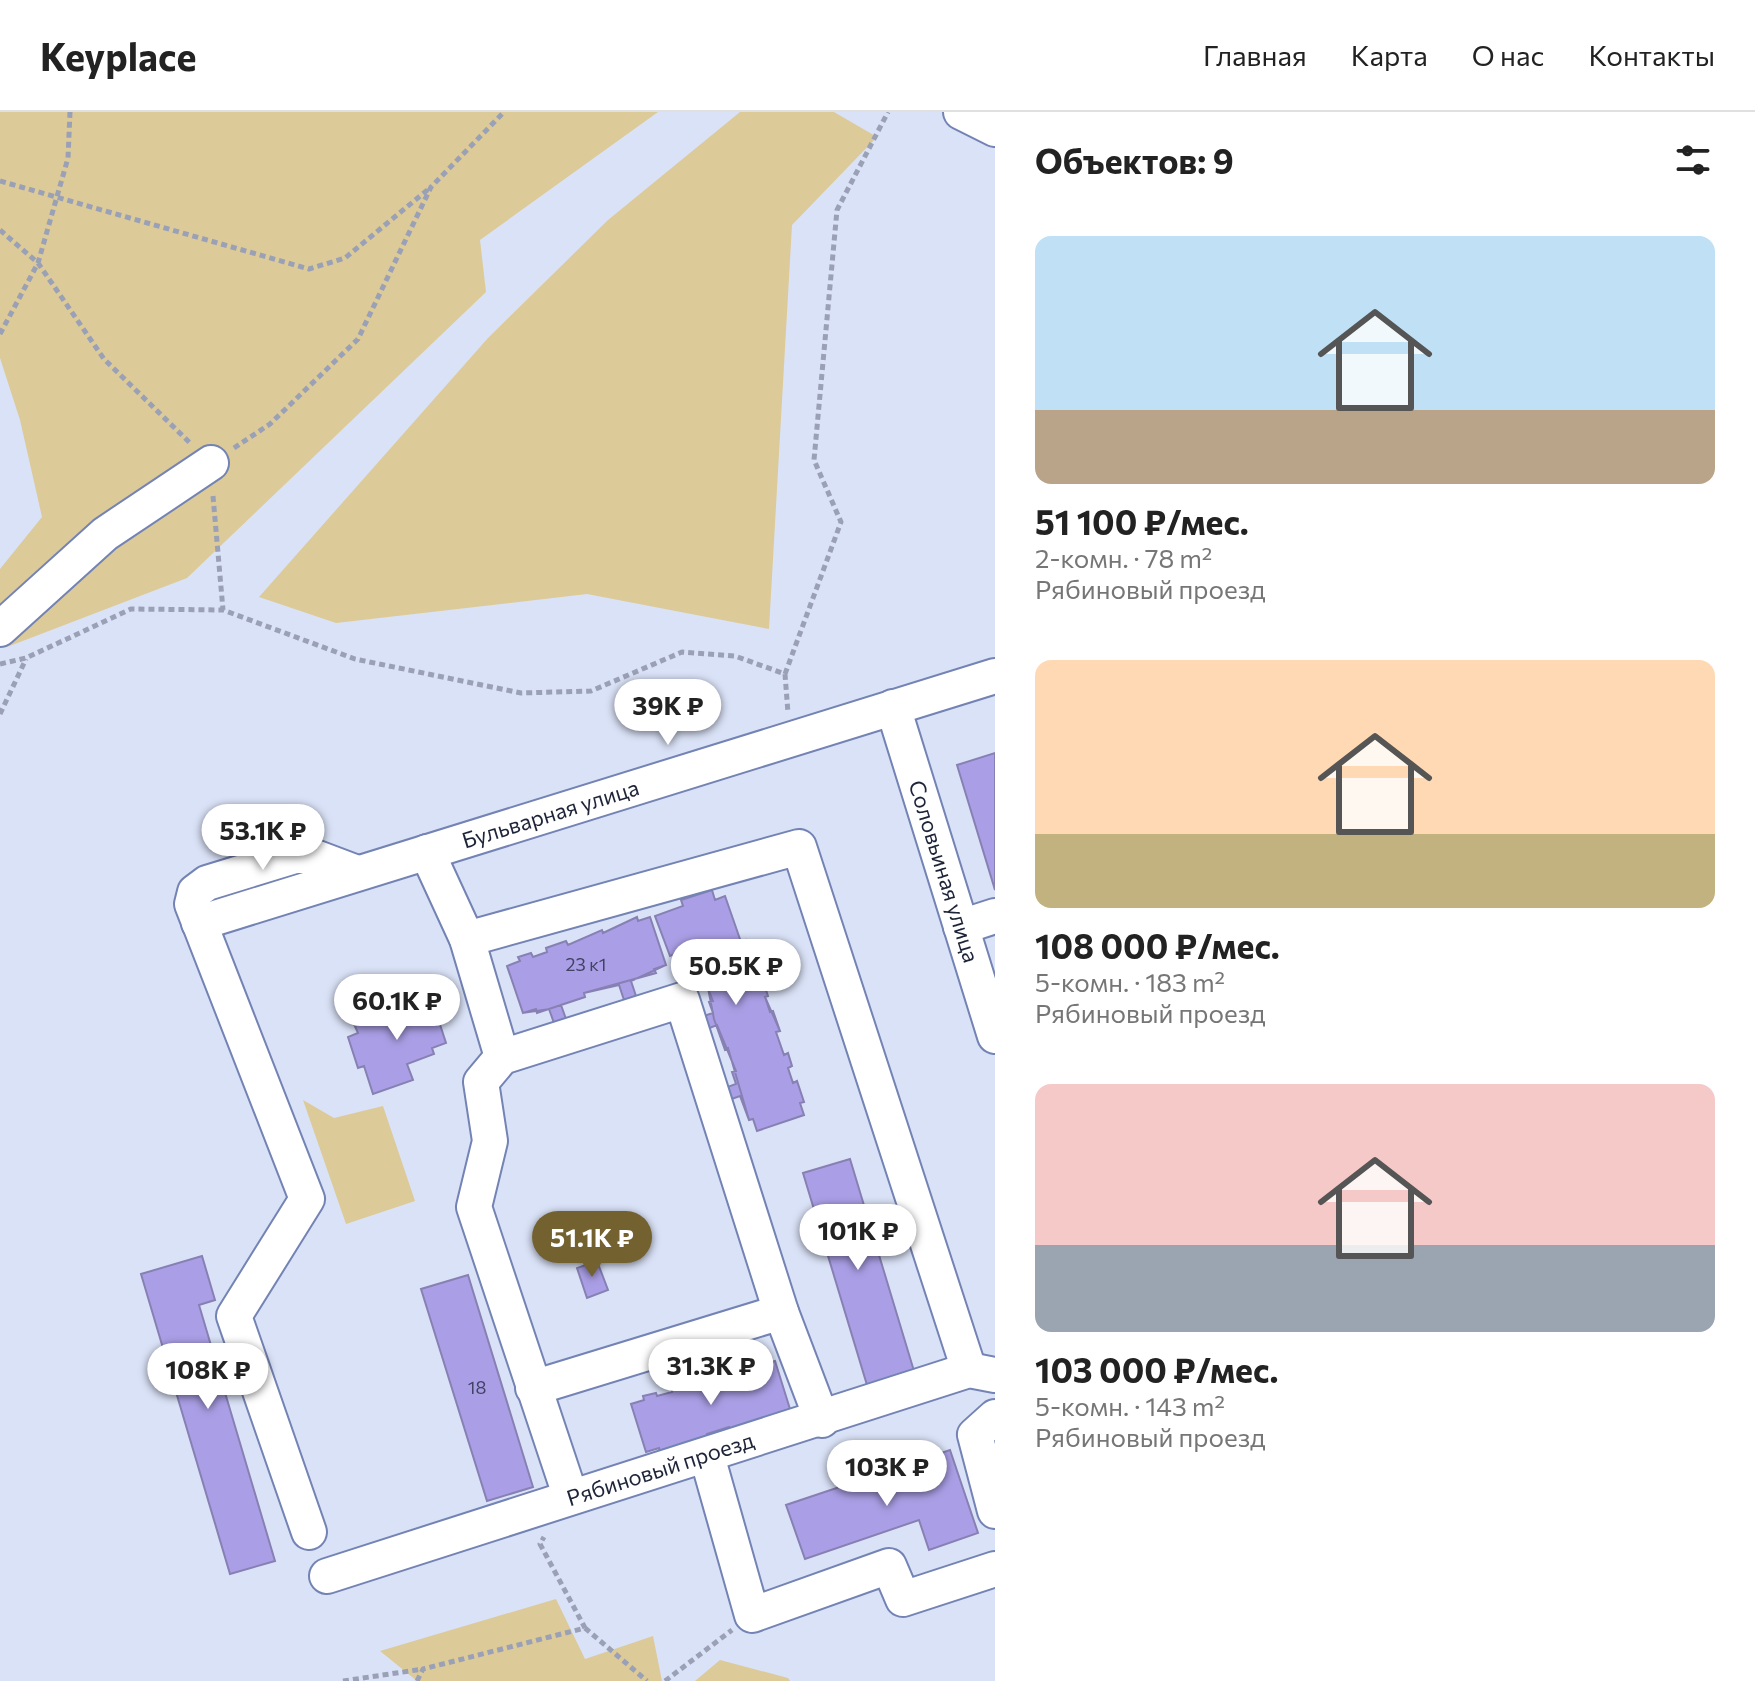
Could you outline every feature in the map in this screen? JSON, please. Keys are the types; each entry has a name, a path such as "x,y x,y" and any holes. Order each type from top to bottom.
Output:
{"street":[{"path":"961,112 995,129"},
{"path":"0,629 105,534 211,463"},
{"name":"Бульварная улица","path":"309,1532 234,1316 307,1199 199,923 995,676"},
{"name":"Соловьиная улица","path":"893,707 995,1036"},
{"path":"467,939 799,847 982,1373"},
{"path":"427,852 467,939 502,1057"},
{"path":"961,927 995,916"},
{"path":"570,1495 474,1207 490,1141 481,1082 502,1057 682,1000 781,1312 822,1420"},
{"path":"533,1388 781,1312"},
{"name":"Рябиновый проезд","path":"327,1576 570,1495 982,1373"},
{"path":"995,1417 975,1435 995,1511"},
{"path":"707,1456 752,1615 889,1566 903,1599 995,1569"}],"path":[{"path":"0,334 38,263 68,158 70,112"},
{"path":"0,181 309,269 345,258 431,187 504,112"},
{"path":"791,739 785,674 841,522 814,460 837,210 888,112"},
{"path":"211,463 270,424 358,339 431,187"},
{"path":"0,230 38,263 104,359 211,463 223,610"},
{"path":"0,664 26,658 131,609 223,610 355,659 521,693 591,691 682,652 735,656 785,674"},
{"path":"0,714 26,658"},
{"path":"570,1495 540,1544 585,1628 647,1681"},
{"path":"665,1681 752,1615"},
{"path":"343,1681 423,1669 585,1628"},
{"path":"417,1681 423,1669"}],"shaded area":[{"path":"0,112 658,112 480,240 486,292 187,578 7,647 0,642 0,569 42,517 20,420 0,358"},
{"path":"740,112 834,112 877,137 792,225 769,629 587,594 336,623 259,597 488,338 608,220"},
{"path":"303,1100 334,1118 383,1106 415,1201 346,1224"},
{"path":"556,1599 585,1659 653,1636 662,1681 417,1681 380,1651"},
{"path":"720,1660 788,1678 790,1681 695,1681"}],"building":[{"path":"995,753 995,890 957,765"},
{"path":"712,890 715,900 725,896 741,942 746,940 756,972 707,988 702,974 696,976 686,949 670,956 655,916 683,906 681,900"},
{"path":"712,890 715,900 725,896 741,942 746,940 760,985 764,984 768,996 765,997 770,1012 773,1011 780,1031 776,1032 784,1055 788,1053 792,1066 788,1068 793,1083 797,1081 804,1102 800,1103 804,1115 757,1131 740,1096 726,1101 722,1089 736,1084 732,1072 736,1071 717,1025 702,1031 698,1018 713,1013 709,1002 713,1001 702,974 696,976 692,964 686,966 682,955 687,954 686,949 670,956 655,916 683,906 681,900"},
{"path":"637,917 638,921 650,917 666,965 654,969 656,973 584,993 585,997 537,1013 536,1009 523,1013 507,966 520,961 518,957 531,953 533,957 547,952 546,948 566,941 568,945"},
{"path":"637,917 638,921 650,917 666,965 631,981 636,996 624,1000 619,985 584,993 585,997 561,1005 566,1019 554,1023 549,1009 523,1013 507,966 520,961 518,957 531,953 533,957 547,952 546,948 566,941 568,945"},
{"path":"756,972 760,985 764,984 768,996 765,997 780,1031 776,1032 784,1055 788,1053 792,1066 788,1068 793,1083 797,1081 804,1102 800,1103 804,1115 757,1131 753,1119 749,1120 728,1048 725,1050 714,1019 708,988"},
{"path":"430,994 446,1043 432,1048 434,1054 407,1064 413,1080 373,1094 364,1066 358,1068 348,1037 358,1033 354,1024 401,1009 399,1004"},
{"path":"430,994 446,1043 432,1048 434,1054 407,1064 413,1080 373,1094 364,1066 358,1068 348,1037 358,1033 354,1024 401,1009 399,1004"},
{"path":"850,1159 914,1371 867,1385 803,1173"},
{"path":"202,1256 215,1300 199,1305 275,1561 230,1574 141,1274"},
{"path":"597,1261 608,1290 587,1298 577,1268"},
{"path":"468,1275 533,1487 487,1501 421,1289"},
{"path":"763,1360 764,1364 775,1361 790,1409 778,1413 779,1417 731,1431 729,1427 707,1434 708,1438 660,1452 659,1448 646,1452 631,1404 644,1400 643,1396 656,1393 657,1396 672,1392 671,1388 715,1379 714,1375 743,1371 742,1367"},
{"path":"950,1450 978,1533 929,1550 919,1520 805,1559 786,1505"}]}
